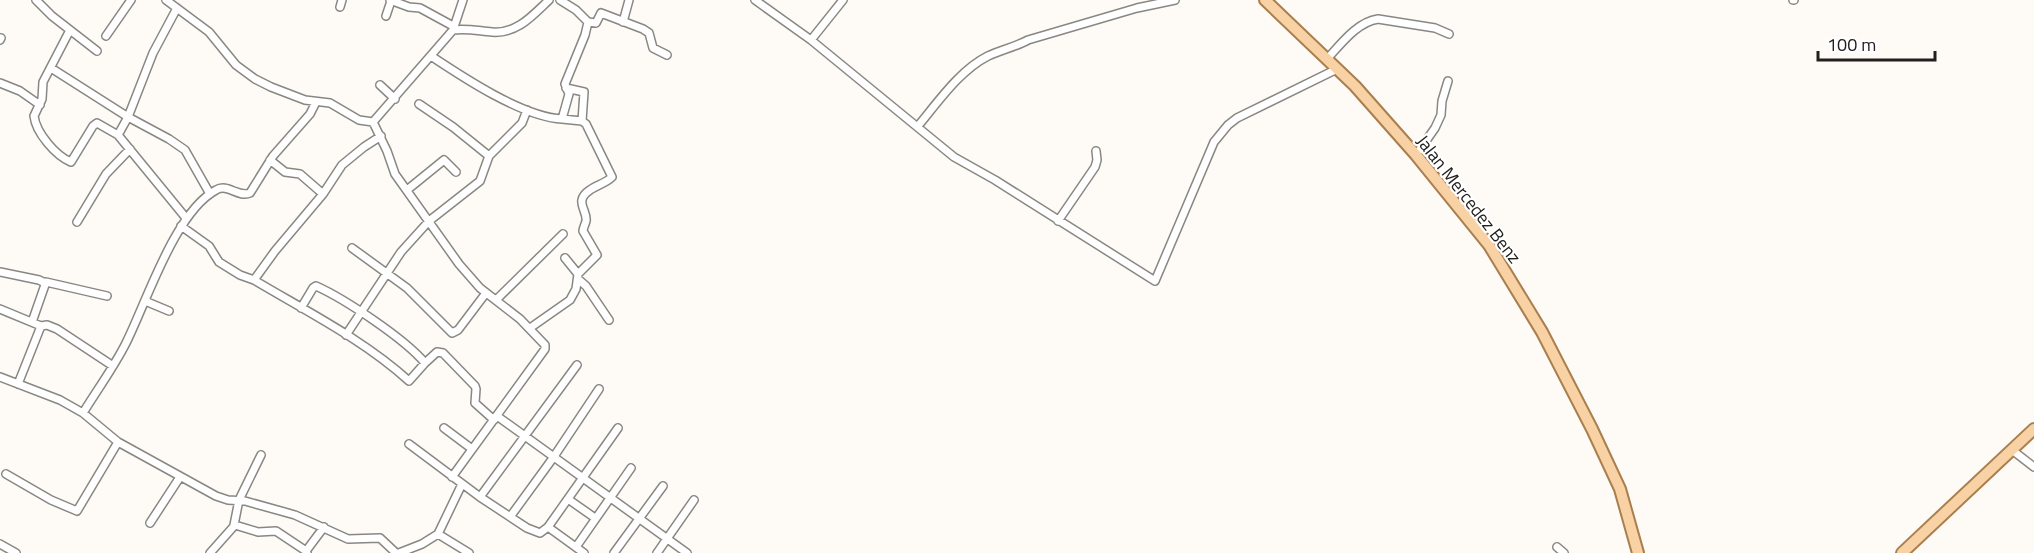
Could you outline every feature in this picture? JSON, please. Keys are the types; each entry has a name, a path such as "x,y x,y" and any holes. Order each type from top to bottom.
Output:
{"main road":[{"name":"Jalan Mercedez Benz","path":"1265,0 1355,86 1416,155 1489,245 1542,332 1592,429 1620,489 1638,553"},
{"path":"1902,553 2034,429"}],"street":[{"path":"36,0 52,16 97,51"},
{"path":"106,36 131,0"},
{"path":"166,0 213,36 236,64 255,79 281,91 316,102 330,103 352,118 365,122 373,122 431,56 453,28 463,0"},
{"path":"386,16 391,1 420,8 453,28 493,32 509,30 525,23 549,0"},
{"path":"560,0 576,10 588,22 595,23 601,13 647,32 653,48 667,55"},
{"path":"623,22 629,0"},
{"path":"755,0 811,40 954,157 1155,281 1214,142 1221,133 1237,118 1337,69"},
{"path":"811,40 843,0"},
{"path":"918,126 962,76 988,56 1014,48 1028,40 1137,8 1175,0"},
{"path":"118,135 128,117 153,53 177,8"},
{"path":"1327,59 1360,27 1372,20 1436,28 1449,34"},
{"path":"562,119 568,94 566,82 588,22"},
{"path":"70,30 43,82 40,105 34,116 35,123 46,140 69,162 74,160 97,123 118,135 186,218"},
{"path":"431,56 460,76 527,110 549,117 582,121 587,126 612,177 589,190 582,201 586,219 583,231 597,255 578,277 570,300 530,328"},
{"path":"51,68 185,150 210,194"},
{"path":"1416,155 1434,132 1440,118 1448,81"},
{"path":"0,83 20,91 40,105"},
{"path":"380,86 394,99"},
{"path":"566,88 584,92 582,121"},
{"path":"83,413 113,366 186,218 216,189 223,188 248,194 270,160 310,114 316,102"},
{"path":"419,104 453,127 489,156"},
{"path":"346,335 401,252 429,221 482,179 489,156 522,123 527,110"},
{"path":"373,122 381,136 395,174 465,272 545,343 545,349 452,477"},
{"path":"254,280 342,165 363,147 381,136"},
{"path":"77,222 106,174 130,149"},
{"path":"1058,221 1095,167 1096,151"},
{"path":"270,160 286,172 300,174 322,194"},
{"path":"407,190 444,160 456,172"},
{"path":"181,226 209,246 219,262 240,275 254,280 346,335 409,381 437,352 443,353 476,389 475,403 525,436 687,553"},
{"path":"496,300 563,234"},
{"path":"352,248 407,288 452,333 458,330 486,293"},
{"path":"565,258 609,320"},
{"path":"0,272 107,296"},
{"path":"32,322 45,283"},
{"path":"301,308 316,286 360,312 414,351 425,363"},
{"path":"145,301 170,311"},
{"path":"0,309 41,326 47,325 57,329 113,366"},
{"path":"18,384 41,326"},
{"path":"480,497 577,364"},
{"path":"0,376 60,400 83,413 93,424 118,442 222,498 284,511 348,539 380,538 398,553 422,544 438,534 462,484"},
{"path":"510,517 599,389"},
{"path":"444,428 471,449"},
{"path":"409,444 510,517 537,532 543,532 618,428"},
{"path":"6,474 77,512 118,442"},
{"path":"2012,450 2034,467"},
{"path":"210,553 234,525 239,500 261,455"},
{"path":"576,547 631,468"},
{"path":"150,523 180,477"},
{"path":"614,553 663,486"},
{"path":"568,499 595,519"},
{"path":"657,553 694,500"},
{"path":"234,525 258,532 276,531 307,552 324,527"},
{"path":"548,526 584,553"},
{"path":"438,534 469,553"},
{"path":"0,544 16,553"},
{"path":"1557,547 1564,553"}]}
